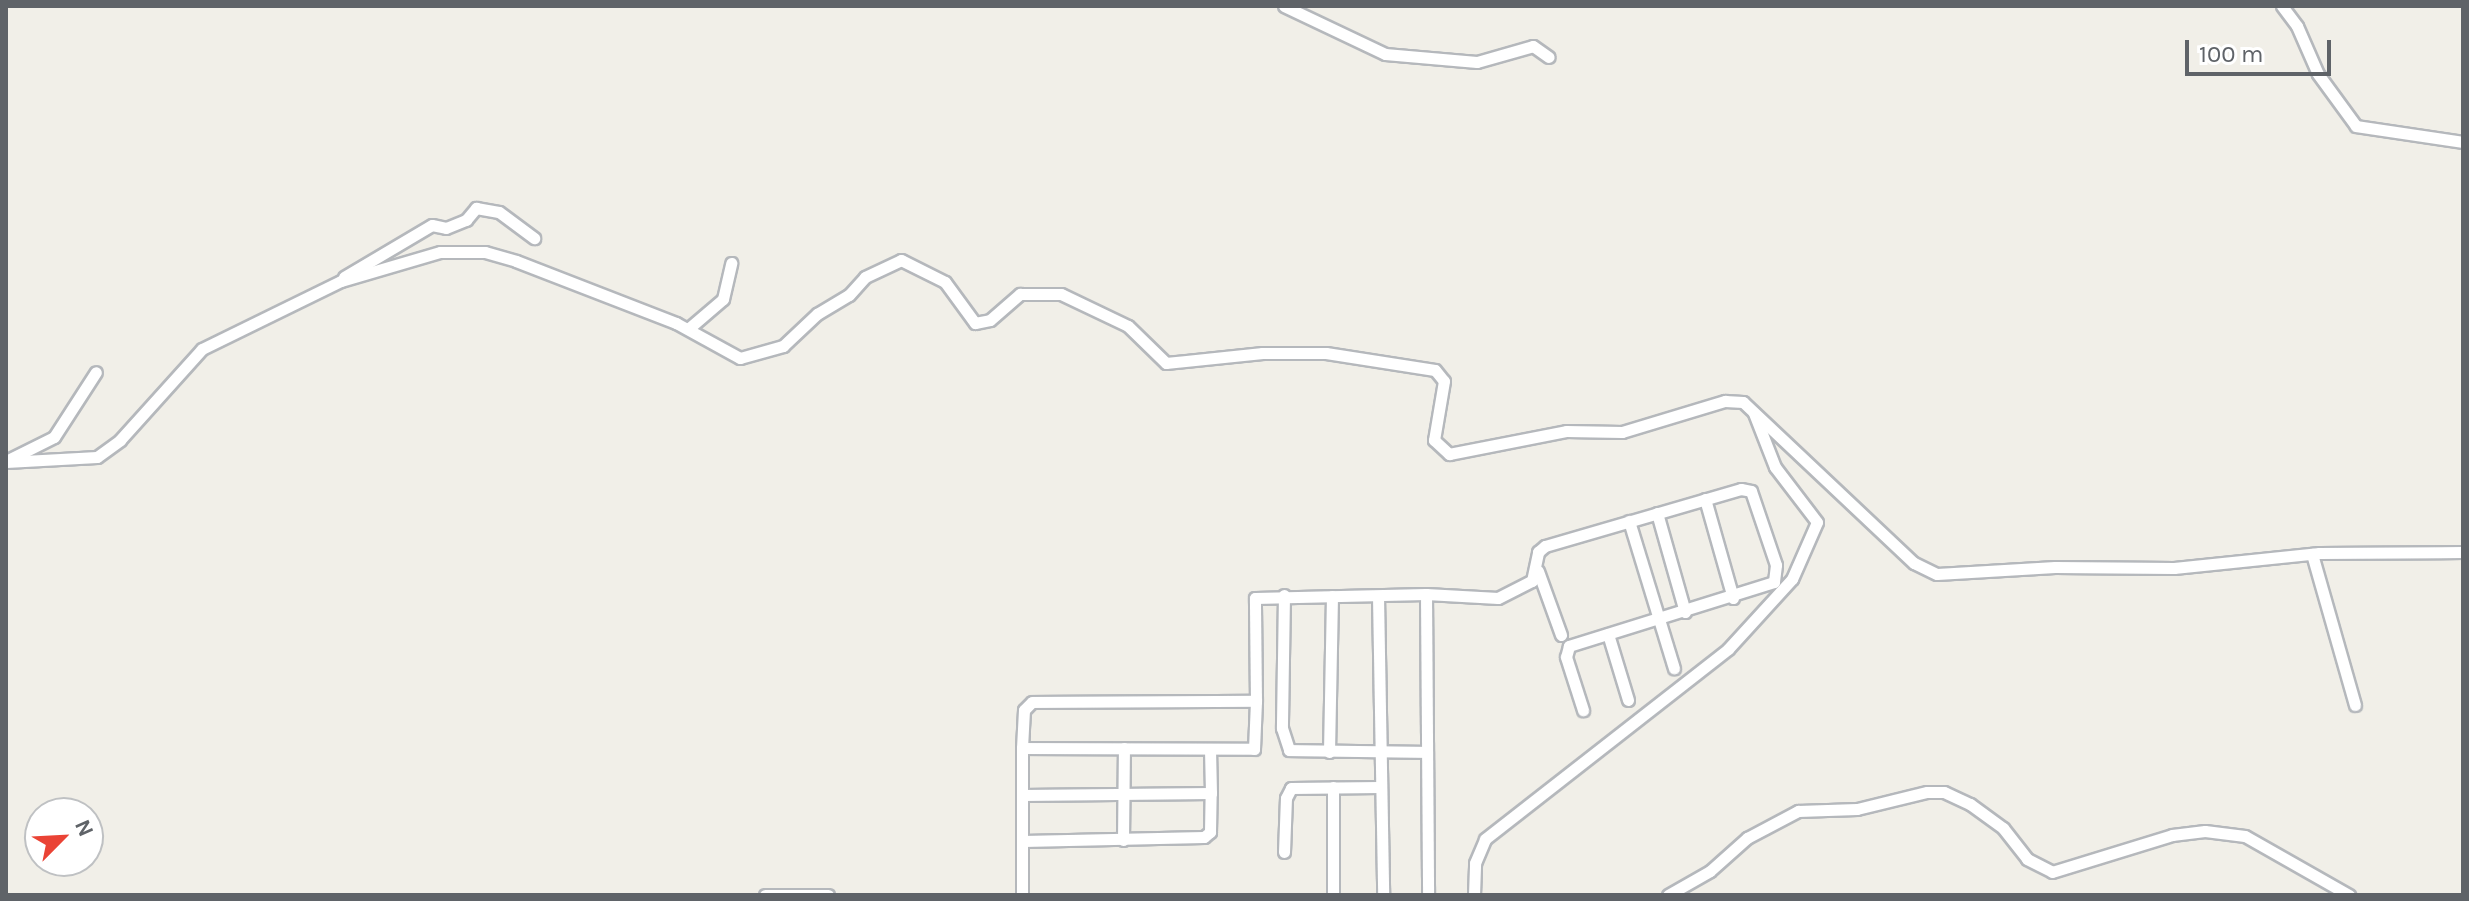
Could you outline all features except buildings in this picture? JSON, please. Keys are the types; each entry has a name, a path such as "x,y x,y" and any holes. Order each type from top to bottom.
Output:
{"street":[{"path":"1284,6 1385,54 1477,62 1533,46 1549,57"},
{"path":"2282,6 2297,26 2318,74 2356,126 2463,142"},
{"path":"341,281 364,261 432,225 448,228 466,220 476,208 499,212 534,238"},
{"path":"6,462 97,457 120,440 188,359 341,281 440,252 485,252 688,329 729,356 773,353 817,314 849,295 865,277 901,260 945,282 975,323 990,320 1020,294 1061,294 1128,326 1166,363 1262,353 1326,353 1435,370 1444,381 1434,440 1449,454 1566,431 1622,432 1725,401 1743,402 1824,482 1929,572 2174,568 2312,554 2463,552"},
{"path":"688,329 723,299 731,263"},
{"path":"6,462 54,437 96,372"},
{"path":"1474,895 1475,863 1485,839 1728,649 1792,579 1817,522 1775,467 1754,412"},
{"path":"1561,635 1538,571 1538,552 1545,546 1744,488 1761,509 1778,576 1765,588 1566,649 1583,710"},
{"path":"1705,499 1733,598"},
{"path":"1657,513 1685,612"},
{"path":"1629,521 1674,668"},
{"path":"2312,554 2355,705"},
{"path":"1022,748 1254,749 1256,701 1252,600 1284,595 1426,594 1498,598 1524,588 1538,571"},
{"path":"1426,594 1428,895"},
{"path":"1284,595 1283,737 1296,752 1427,752"},
{"path":"1329,752 1332,596"},
{"path":"1378,596 1378,752 1383,895"},
{"path":"1608,634 1628,700"},
{"path":"1022,895 1022,748 1024,710 1032,702 1256,701"},
{"path":"1123,840 1124,748"},
{"path":"1023,841 1207,836 1211,793 1210,749"},
{"path":"1333,787 1333,895"},
{"path":"1284,852 1287,791 1380,787"},
{"path":"1668,895 1710,871 1747,838 1798,811 1857,809 1927,792 1944,792 1979,810 2003,828 2027,859 2052,872 2172,835 2205,831 2245,836 2349,895"},
{"path":"1023,795 1211,793"},
{"path":"765,895 828,895"}]}
